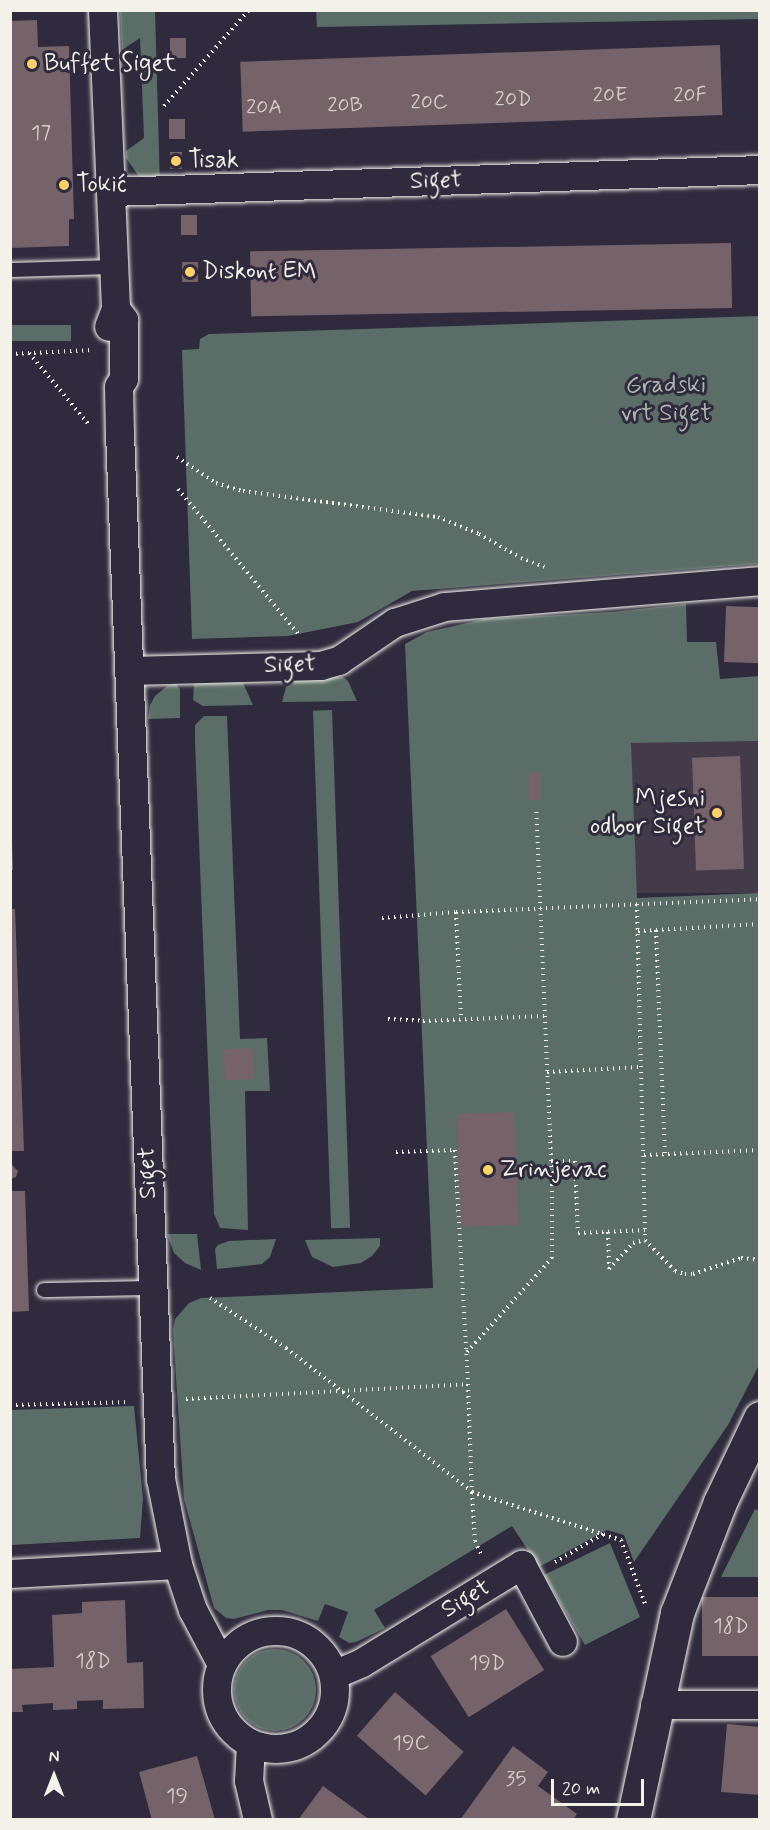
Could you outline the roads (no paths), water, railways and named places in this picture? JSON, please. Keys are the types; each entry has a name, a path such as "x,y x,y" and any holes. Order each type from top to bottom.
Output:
{"street":[{"name":"Siget","path":"103,10 116,309 124,320 124,379 119,387 161,1479 178,1565 193,1610 222,1665"},
{"name":"Siget","path":"112,192 759,170"},
{"name":"Siget","path":"129,671 321,666 339,661 395,623 445,608 759,581"},
{"path":"633,1820 655,1705 677,1612 720,1502 759,1418"},
{"path":"10,1574 178,1565"},
{"name":"Siget","path":"334,1675 362,1663 522,1565 563,1642"},
{"path":"267,1631 286,1632 305,1638 320,1650 334,1675 335,1704 327,1722 315,1736 298,1746 279,1750 251,1744 241,1739 226,1724 218,1705 216,1684 222,1665 233,1649 249,1637 267,1631"},
{"path":"655,1705 759,1706"},
{"path":"251,1744 249,1782 258,1820"}],"lane":[{"path":"10,270 114,267"},
{"path":"44,1290 153,1287"}],"place":[{"name":"Buffet Siget","path":"32,64"},
{"name":"Tisak","path":"176,161"},
{"name":"Tokić","path":"64,185"},
{"name":"Diskont EM","path":"190,272"},
{"name":"Mjesni odbor Siget","path":"717,813"},
{"name":"Zrinjevac","path":"488,1170"}],"park label":[{"name":"Gradski vrt Siget","path":"666,400"}]}
